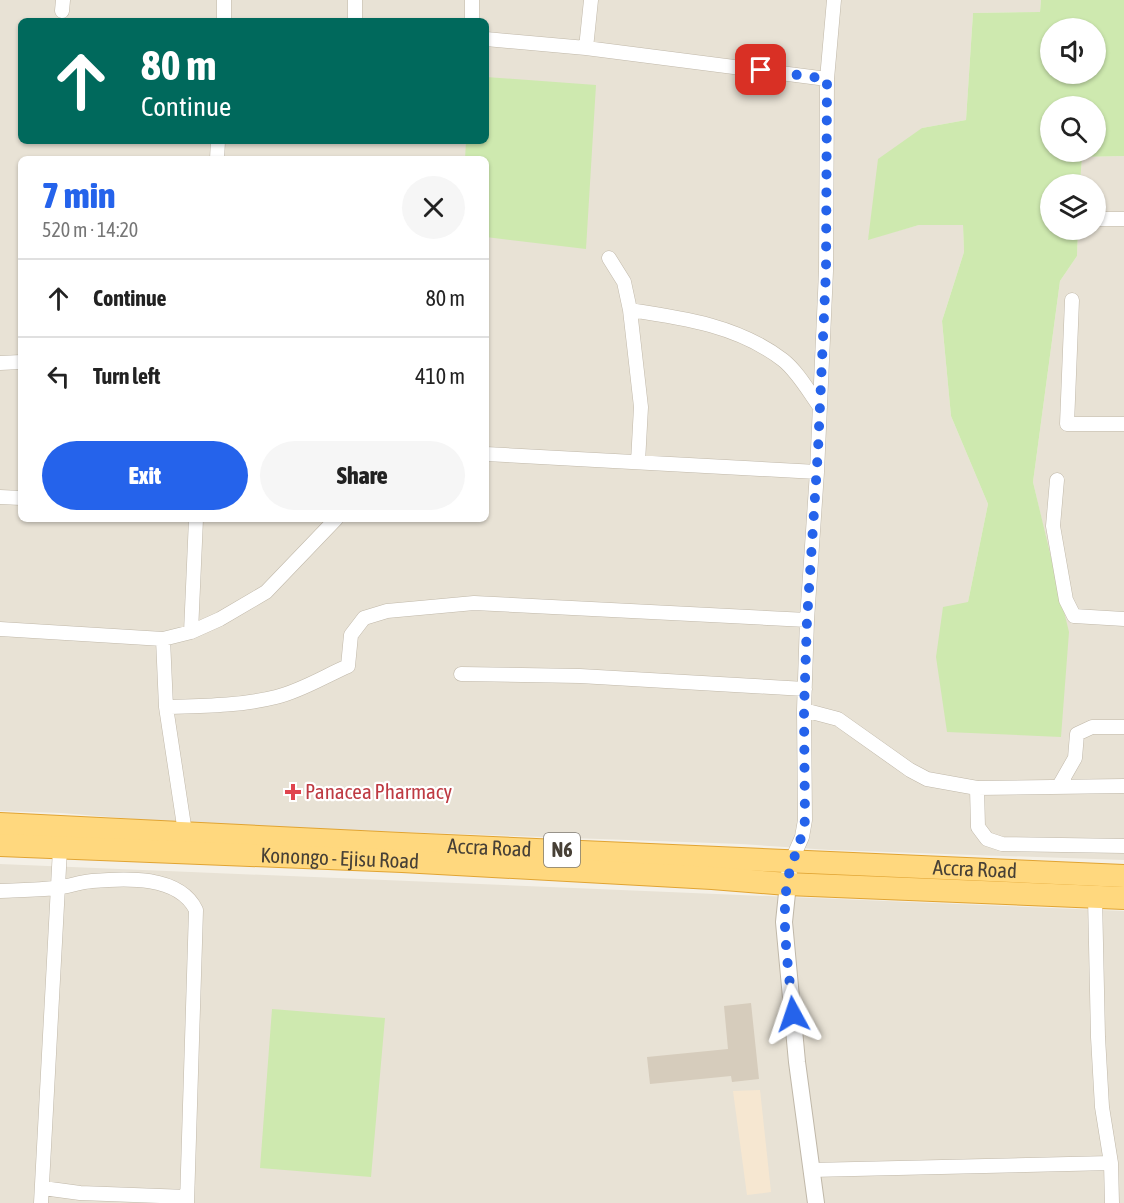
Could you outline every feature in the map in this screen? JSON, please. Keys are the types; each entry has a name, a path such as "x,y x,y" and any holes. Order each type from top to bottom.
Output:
{"highway":[{"name":"Accra Road","path":"0,824 186,843 791,862 1124,876"},
{"name":"Konongo - Ejisu Road","path":"0,845 60,849 186,843 423,862 787,884"},
{"name":"N6","path":"787,884 1124,898"}],"street":[{"path":"224,0 224,18"},
{"path":"355,0 355,18"},
{"path":"472,0 472,18"},
{"path":"586,48 591,0"},
{"path":"816,1203 797,1062 784,922 791,862 802,837 805,820 804,711 807,620 817,471 826,271 827,79 834,0"},
{"path":"489,39 586,48 827,79"},
{"path":"1106,219 1124,219"},
{"path":"609,258 624,282 630,310 641,407 638,462"},
{"path":"1072,300 1067,424 1124,424"},
{"path":"630,310 705,322 750,339 784,361 820,407"},
{"path":"0,363 18,362"},
{"path":"489,454 817,471"},
{"path":"1057,480 1053,526 1066,600 1074,616 1124,619"},
{"path":"0,497 18,498"},
{"path":"191,632 196,522"},
{"path":"0,629 163,639 191,632 220,619 266,592 333,522"},
{"path":"166,707 233,705 278,697 313,682 348,666 351,635 364,618 387,610 474,603 807,620"},
{"path":"163,639 166,707 186,843"},
{"path":"461,674 580,676 805,689"},
{"path":"804,711 838,719 910,770 927,779 977,788 1124,786"},
{"path":"1059,786 1076,758 1077,734 1092,727 1124,728"},
{"path":"977,788 978,827 987,839 1002,844 1124,846"},
{"path":"41,1203 60,849"},
{"path":"0,891 57,888 90,881 128,880 165,884 191,899 196,910 187,1200 80,1193 43,1188"},
{"path":"1095,897 1098,1037 1102,1107 1111,1162 1112,1203"},
{"path":"811,1170 1111,1162"}],"shaded area":[{"path":"0,0 1041,0 1040,12 973,13 966,120 922,128 868,239 919,225 963,224 964,252 942,321 951,416 988,504 968,602 1068,632 1033,482 1060,281 1077,256 1078,240 1106,240 1106,174 1081,174 1082,162 1106,162 1106,156 1124,156 1124,860 208,825 61,813 0,811"},
{"path":"0,864 1124,911 1124,1203 0,1203"},
{"path":"760,1090 771,1192 747,1195 733,1091"}],"green space":[{"path":"1041,0 1124,0 1124,156 1106,156 1106,96 1040,96 1040,162 1082,162 1081,174 1040,174 1040,240 1078,240 1077,256 1060,281 1033,482 1069,632 1061,737 947,732 936,657 943,607 968,602 988,504 951,416 942,321 964,252 963,225 919,225 868,240 878,159 922,128 966,120 973,13 1040,12"},
{"path":"489,77 596,85 586,249 489,237 489,156 465,156 466,144 489,144"},
{"path":"272,1009 385,1018 371,1177 260,1168"}],"building":[{"path":"751,1003 759,1079 732,1082 731,1076 650,1084 647,1057 728,1049 724,1006"}],"place":[{"name":"Panacea Pharmacy","path":"293,792"}],"route":[{"path":"761,70 827,79 826,271 807,620 804,711 805,820 802,837 791,862 784,922 793,1014"}]}
